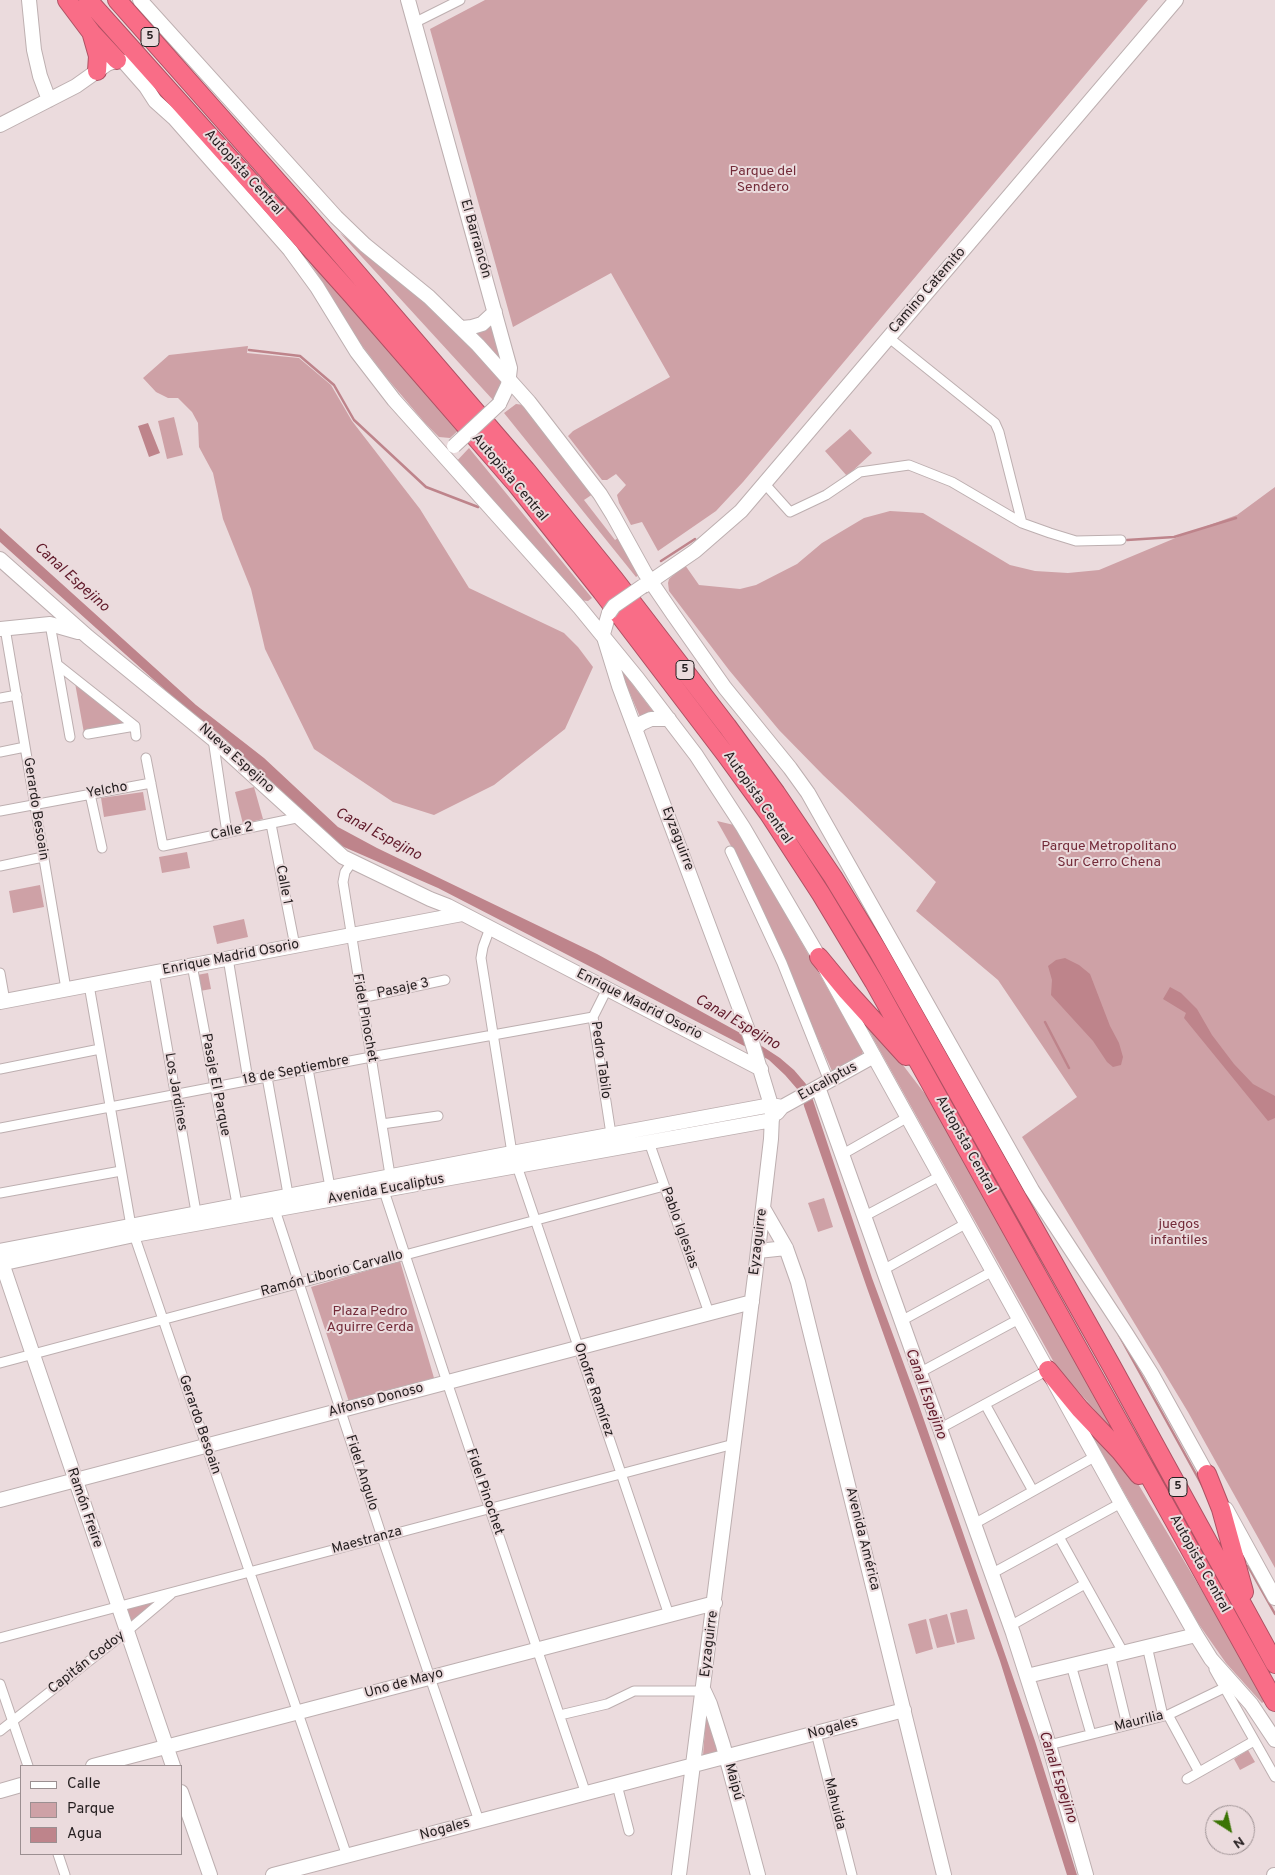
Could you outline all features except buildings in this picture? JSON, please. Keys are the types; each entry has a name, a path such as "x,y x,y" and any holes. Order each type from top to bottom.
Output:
{"highway":[{"path":"67,0 91,32 117,60"},
{"name":"Autopista Central","path":"88,0 352,295 516,484 602,592 732,762 795,853 874,982 1275,1702"},
{"name":"Autopista Central","path":"117,0 300,207 526,470 633,603 781,800 842,892 887,966 1111,1365 1275,1664"},
{"path":"91,32 97,49 97,71"},
{"path":"819,957 847,991 897,1045 938,1099"},
{"path":"1048,1370 1080,1409 1124,1456 1173,1517"},
{"path":"1208,1474 1242,1587 1262,1641"}],"main road":[{"path":"29,0 34,50 40,76 49,100"},
{"path":"140,0 336,217 365,245 430,297 462,328 529,402 600,494 641,565 647,584 725,688 808,793 1032,1190 1127,1334 1208,1474 1275,1598"},
{"name":"El Barrancón","path":"408,0 510,368 509,380 503,400 443,455"},
{"name":"Camino Catemito","path":"610,609 668,570 719,531 741,511 1176,0"},
{"path":"0,125 83,82 97,71 117,60 124,62 146,87 155,91 166,104 174,118 290,250 317,287 371,371 394,400 603,634 670,720 743,827 819,957 1121,1504 1204,1649 1251,1704 1275,1740"},
{"path":"462,328 482,324 495,312"},
{"path":"503,400 529,402"},
{"name":"Nueva Espejino","path":"0,559 88,637 213,739 336,852 352,862 430,900 440,902 490,928"},
{"path":"641,565 653,570 668,570"},
{"path":"561,586 589,630 619,686"},
{"path":"50,624 54,606"},
{"path":"29,624 54,606"},
{"path":"580,608 594,610 610,609 603,634"},
{"path":"2,628 29,624 50,624 68,628 88,637"},
{"name":"Eyzaguirre","path":"603,634 619,686 759,1064 783,1104"},
{"path":"635,729 651,719 670,720"},
{"path":"430,900 446,917"},
{"name":"Enrique Madrid Osorio","path":"3,1001 462,914"},
{"name":"Enrique Madrid Osorio","path":"490,928 607,989 759,1064"},
{"name":"Eucaliptus","path":"772,1120 783,1104 874,1056"},
{"path":"820,1086 919,1373 1027,1676 1086,1875"},
{"name":"Avenida Eucaliptus","path":"1,1255 132,1231 275,1210 384,1190 611,1134 783,1104"},
{"name":"Eyzaguirre","path":"680,1875 752,1302 772,1120"},
{"name":"Avenida Eucaliptus","path":"132,1231 196,1212 390,1175 648,1142 772,1120"},
{"name":"Avenida América","path":"763,1208 786,1248 798,1282 944,1875"},
{"path":"758,1251 786,1248"},
{"name":"Ramón Freire","path":"1,1255 172,1765"},
{"name":"Alfonso Donoso","path":"0,1500 752,1302"},
{"name":"Uno de Mayo","path":"97,1765 715,1603"},
{"path":"1027,1676 1196,1635"},
{"name":"Maipú","path":"704,1691 710,1704 726,1757 758,1875"},
{"name":"Nogales","path":"274,1875 904,1710"},
{"path":"0,1791 20,1785"},
{"path":"182,1795 210,1875"}],"street":[{"path":"414,23 460,0"},
{"path":"888,337 996,423 1022,523"},
{"path":"764,483 790,512 826,495 860,472 909,465 952,482 1022,523 1076,541 1121,540"},
{"path":"50,624 70,737"},
{"name":"Gerardo Besoain","path":"2,628 17,695 66,989"},
{"path":"58,665 135,731 88,734"},
{"path":"0,698 17,695"},
{"path":"213,739 227,833"},
{"path":"0,752 25,747"},
{"path":"146,758 151,783"},
{"name":"Calle 2","path":"151,783 163,846 300,818"},
{"name":"Yelcho","path":"0,811 151,783"},
{"path":"90,794 102,848"},
{"name":"Calle 1","path":"271,824 295,946"},
{"path":"730,850 782,964 820,1086"},
{"path":"0,866 43,857"},
{"name":"Fidel Pinochet","path":"352,862 345,872 343,882 390,1175"},
{"name":"Onofre Ramírez","path":"490,928 481,958 514,1159 669,1615"},
{"path":"228,958 248,1080"},
{"name":"Pasaje El Parque","path":"192,965 237,1204"},
{"name":"Los Jardines","path":"154,972 196,1212"},
{"path":"0,973 3,1001"},
{"name":"Pasaje 3","path":"361,998 445,980"},
{"name":"Gerardo Besoain","path":"89,985 132,1231 347,1856"},
{"name":"Pedro Tabilo","path":"607,989 593,1017 611,1134"},
{"name":"18 de Septiembre","path":"0,1128 215,1086 593,1017"},
{"path":"0,1069 100,1049"},
{"path":"308,1069 330,1186"},
{"path":"267,1077 288,1194"},
{"path":"382,1124 438,1116"},
{"path":"843,1154 908,1117"},
{"name":"Pablo Iglesias","path":"648,1142 710,1313"},
{"path":"0,1193 121,1171"},
{"path":"864,1216 940,1176"},
{"name":"Ramón Liborio Carvallo","path":"0,1363 664,1186"},
{"name":"Fidel Pinochet","path":"384,1190 446,1382 586,1794"},
{"name":"Fidel Angulo","path":"275,1210 382,1538 479,1821"},
{"path":"883,1270 967,1224"},
{"path":"901,1321 993,1271"},
{"path":"919,1373 1019,1318"},
{"path":"939,1429 1048,1370"},
{"path":"986,1404 1032,1490"},
{"name":"Maestranza","path":"0,1638 734,1444"},
{"path":"974,1524 1096,1456"},
{"path":"991,1574 1121,1504"},
{"path":"1059,1537 1085,1584 1116,1654 1127,1725"},
{"path":"1010,1626 1085,1584"},
{"name":"Capitán Godoy","path":"0,1731 126,1632 173,1592"},
{"path":"1147,1646 1165,1716 1199,1772"},
{"path":"1204,1649 1275,1777"},
{"path":"1071,1665 1090,1734"},
{"path":"0,1684 28,1765"},
{"name":"Maurilia","path":"1049,1745 1165,1716 1224,1688"},
{"path":"560,1715 607,1704 634,1691 704,1691"},
{"name":"Mahuida","path":"816,1734 852,1875"},
{"path":"1186,1780 1254,1741"},
{"path":"617,1785 629,1832"},
{"path":"58,1855 65,1875"}],"green space":[{"name":"Parque del Sendero","path":"485,0 1148,0 743,482 716,511 658,551 642,522 631,525 619,503 617,495 626,485 616,474 607,480 602,480 568,436 573,431 670,377 611,273 513,327 430,29"},
{"path":"340,233 424,298 503,381 493,400"},
{"path":"301,250 463,426 450,438 439,437 386,377 357,339"},
{"path":"491,324 500,359 476,333 476,330"},
{"path":"248,346 247,353 299,358 331,385 352,421 420,509 469,588 564,633 578,647 593,667 565,729 494,785 434,815 393,802 314,749 265,649 251,589 223,519 213,473 199,447 198,423 192,412 178,398 168,398 156,392 143,378 169,355"},
{"path":"516,404 524,405 596,492 584,500 615,540 622,535 639,575 636,577 504,413"},
{"path":"174,417 183,455 167,459 158,421"},
{"path":"850,429 872,453 847,476 825,451"},
{"path":"469,448 592,598 588,601 578,600 454,464"},
{"name":"Parque Metropolitano Sur Cerro Chena","path":"1275,487 1275,1568 1188,1412 1022,1137 1077,1097 998,980 916,911 936,882 823,775 779,730 729,670 669,591 668,583 669,579 685,565 699,585 740,589 756,585 797,564 822,543 864,518 890,511 923,513 1010,565 1035,571 1068,573 1099,570 1185,534 1237,515"},
{"path":"617,664 655,714 641,719"},
{"path":"75,683 125,721 123,726 84,733"},
{"path":"254,787 263,819 243,824 235,792"},
{"path":"143,792 146,810 104,817 101,798"},
{"path":"717,821 734,825 863,1051 862,1054 832,1071 735,853"},
{"path":"187,852 190,868 162,873 159,857"},
{"path":"40,885 44,907 13,913 9,891"},
{"path":"244,919 248,937 217,944 213,926"},
{"path":"208,973 211,989 200,991 197,975"},
{"path":"870,1022 935,1107 1117,1432 1116,1434 1056,1366 865,1024"},
{"path":"824,1198 833,1227 818,1232 808,1203"},
{"name":"Plaza Pedro Aguirre Cerda","path":"400,1261 434,1378 349,1402 311,1287"},
{"path":"1098,1433 1131,1472 1267,1700 1262,1703 1226,1663 1198,1623 1091,1434"},
{"path":"152,1602 152,1606 131,1625 125,1609"},
{"path":"967,1609 975,1639 957,1643 950,1613"},
{"path":"947,1614 955,1644 937,1648 929,1619"},
{"path":"926,1619 933,1649 916,1654 908,1624"},
{"path":"706,1714 720,1754 703,1756"},
{"path":"1248,1750 1255,1762 1240,1770 1234,1759"}],"water":[{"path":"148,423 160,453 149,457 138,426"},
{"path":"0,528 196,705 264,758 338,827 377,848 597,954 751,1039 780,1058 806,1084 810,1091 872,1278 916,1397 1035,1741 1077,1875 1067,1875 1000,1661 867,1288 802,1096 798,1090 769,1060 750,1049 438,888 337,844 0,542"},
{"path":"1065,958 1079,965 1090,974 1110,1026 1119,1043 1123,1057 1121,1065 1113,1067 1107,1062 1093,1041 1051,995 1052,980 1048,966 1056,960"},
{"path":"1170,987 1181,993 1197,1009 1212,1035 1234,1064 1253,1084 1275,1096 1275,1118 1268,1121 1184,1018 1186,1013 1163,999"}],"waterway":[{"name":"Canal Espejino","path":"249,350 300,356 334,385 354,420 426,487 478,507"},
{"name":"Canal Espejino","path":"1127,540 1174,537 1236,518"},
{"path":"661,561 695,539"},
{"path":"1045,1022 1069,1068"},
{"path":"1119,1335 1203,1487"},
{"path":"1248,1566 1275,1614"}],"park label":[{"name":"juegos infantiles","path":"1179,1234"}]}
